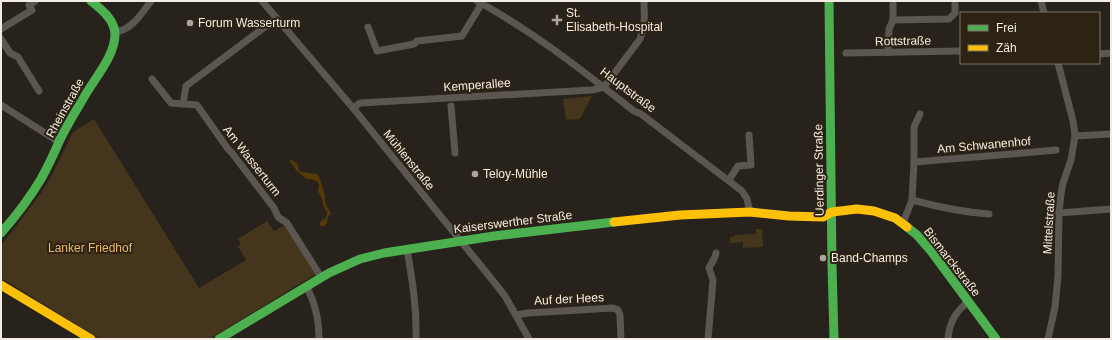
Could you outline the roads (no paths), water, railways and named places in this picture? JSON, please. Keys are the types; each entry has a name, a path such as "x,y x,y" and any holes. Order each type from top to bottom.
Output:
{"street":[{"path":"1,29 32,10 29,5 35,1"},
{"path":"91,1 99,7 110,20 115,32 122,31 130,27 151,1"},
{"name":"Mühlenstraße","path":"262,1 353,108 501,291 529,339"},
{"path":"604,87 640,39 644,31 644,1"},
{"name":"Uerdinger Straße","path":"829,1 834,339"},
{"path":"888,52 889,29 893,20 893,1"},
{"path":"893,20 949,19 955,13 955,1"},
{"path":"1040,1 1044,12"},
{"path":"368,28 377,51 414,44 417,41 462,36 479,2"},
{"name":"Hauptstraße","path":"479,2 523,28 588,74 634,111 641,114 729,180 745,195 750,212"},
{"path":"183,104 186,86 277,18"},
{"name":"Rheinstraße","path":"1,233 17,215 46,171 59,142 112,49 115,32"},
{"path":"1,39 10,53 18,57 39,91"},
{"name":"Rottstraße","path":"846,53 960,51"},
{"path":"1100,54 1111,53"},
{"name":"Mittelstraße","path":"1048,339 1055,307 1058,276 1059,213 1063,183 1071,160 1075,136 1073,121 1058,64"},
{"name":"Am Wasserturm","path":"152,78 171,103 197,105 228,150 232,153 274,208 278,218 287,223 321,277"},
{"name":"Kemperallee","path":"353,108 360,103 592,90 604,87"},
{"path":"1,106 59,142"},
{"path":"451,106 455,153"},
{"path":"903,223 912,200 914,127 920,114"},
{"path":"1075,136 1111,134"},
{"path":"729,180 738,166 751,165 749,135"},
{"name":"Am Schwanenhof","path":"914,162 1056,150"},
{"path":"912,200 937,207 989,214"},
{"path":"1059,213 1111,209"},
{"name":"Bismarckstraße","path":"832,212 865,210 885,215 903,223 917,235 931,251 996,339"},
{"name":"Kaiserswerther Straße","path":"220,339 321,277 360,259 407,248 494,236 680,215 750,212 789,216 823,217 832,212"},
{"path":"407,248 417,320 416,339"},
{"path":"708,339 713,280 709,268 716,253"},
{"path":"1,285 92,339"},
{"path":"306,286 316,309 319,339"},
{"path":"948,339 950,326 955,316 961,307 968,302"},
{"name":"Auf der Hees","path":"516,315 613,308 618,310 620,315 621,339"}],"place":[{"name":"St. Elisabeth-Hospital","path":"557,20"},
{"name":"Forum Wasserturm","path":"190,23"},
{"name":"Teloy-Mühle","path":"475,174"},
{"name":"Band-Champs","path":"823,258"}],"park label":[{"name":"Lanker Friedhof","path":"90,248"}]}
